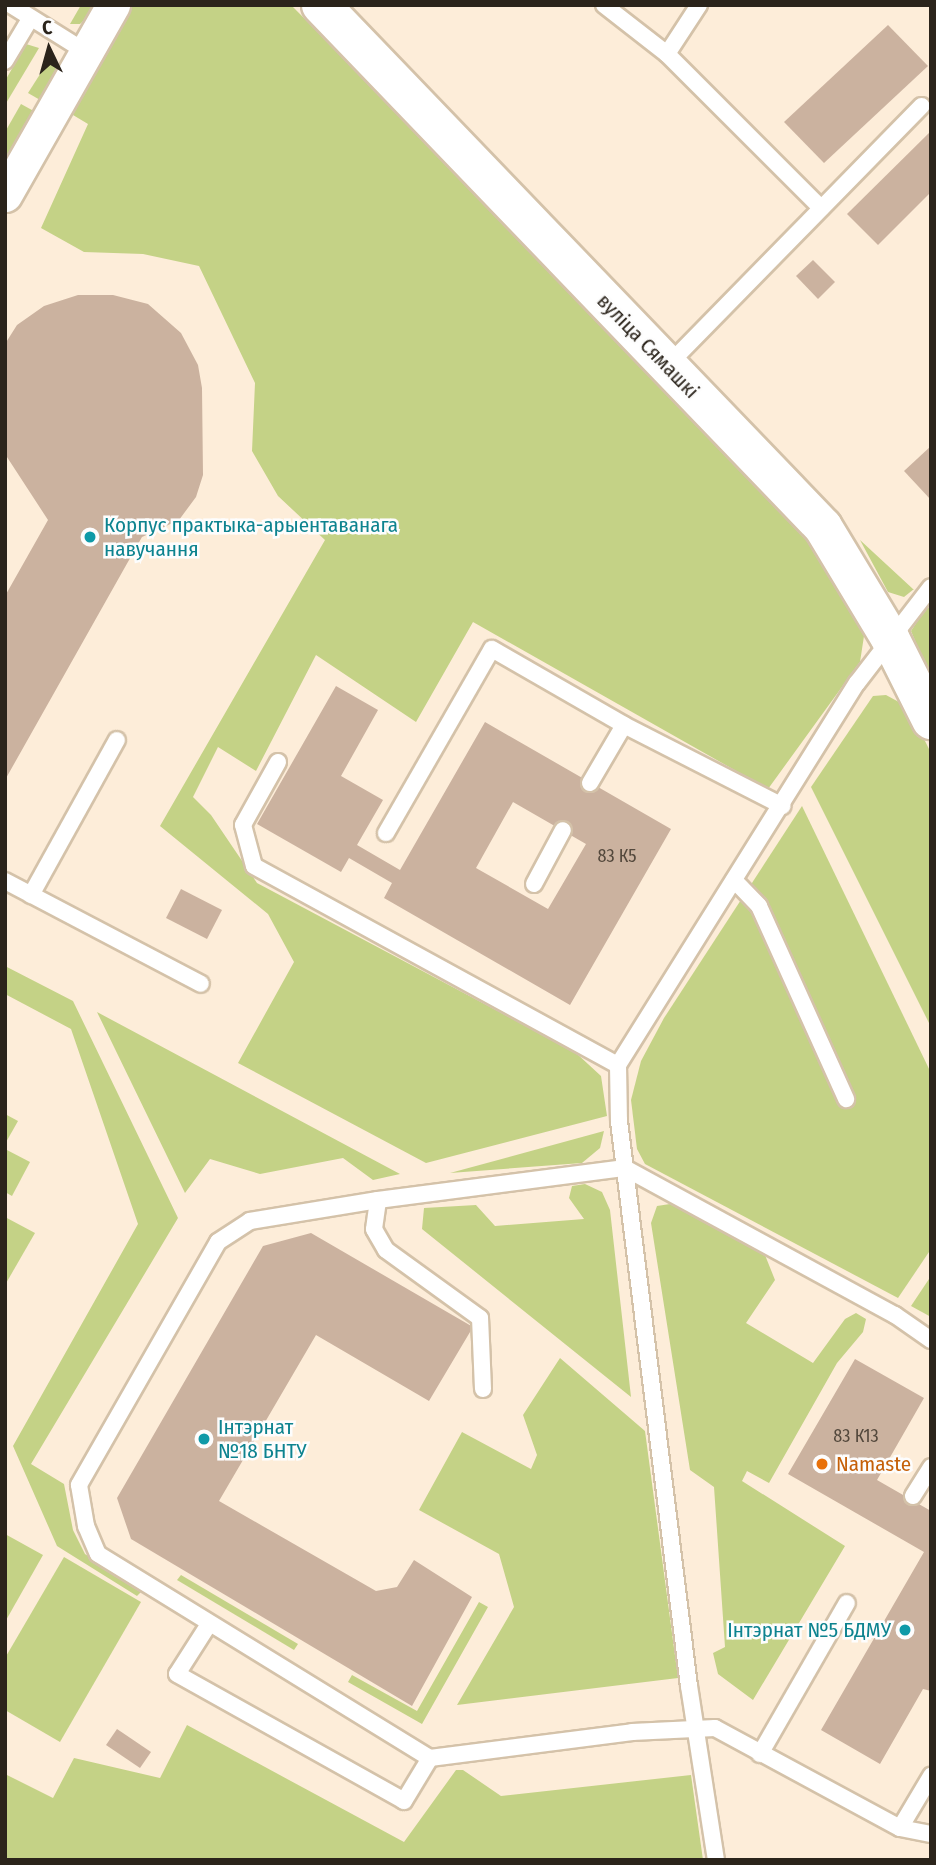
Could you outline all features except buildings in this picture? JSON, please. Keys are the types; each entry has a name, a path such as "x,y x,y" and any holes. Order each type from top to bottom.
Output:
{"street":[{"path":"5,195 113,5"},
{"name":"вуліца Сямашкі","path":"321,5 823,527 890,638 931,720"}],"lane":[{"path":"11,5 86,52"},
{"path":"604,5 667,54 821,208"},
{"path":"667,54 699,5"},
{"path":"5,61 30,19"},
{"path":"667,366 922,106"},
{"path":"716,1860 696,1729 625,1168 618,1065 890,638 931,587"},
{"path":"386,833 492,649 624,725 782,806"},
{"path":"590,783 624,725"},
{"path":"31,895 117,740"},
{"path":"278,762 243,825 254,866 618,1065"},
{"path":"534,884 563,830"},
{"path":"734,880 759,906 846,1099"},
{"path":"5,881 201,984"},
{"path":"931,1340 895,1315 625,1168 378,1200 250,1220 218,1242 79,1485 86,1526 98,1554 430,1758 632,1732 715,1728 900,1828 931,1834"},
{"path":"378,1200 374,1229 386,1250 480,1318 483,1389"},
{"path":"914,1496 931,1467"},
{"path":"760,1754 847,1603"},
{"path":"209,1624 177,1674 404,1801 430,1758"},
{"path":"900,1828 931,1776"}],"green space":[{"path":"81,5 101,5 80,24 70,24"},
{"path":"125,5 291,5 792,509 856,616 864,636 860,662 768,789 473,622 416,722 316,655 256,771 218,747 193,797 211,815 257,883 575,1052 601,1076 607,1116 426,1163 238,1063 294,962 268,914 160,826 325,540 278,496 252,451 255,383 199,266 143,254 84,252 41,228 88,124 68,112"},
{"path":"26,44 39,48 5,105 5,81"},
{"path":"51,57 62,69 47,104 28,93"},
{"path":"21,104 41,115 5,176 5,132"},
{"path":"860,540 914,589 904,597 888,592"},
{"path":"927,606 931,610 931,679 911,631"},
{"path":"886,695 908,707 931,753 931,1027 811,787 873,696"},
{"path":"802,806 931,1073 931,1249 898,1298 645,1164 637,1149 631,1100 641,1061 664,1018"},
{"path":"5,966 73,1001 178,1218 31,1464 64,1484 73,1530 85,1554 141,1592 137,1596 57,1546 13,1446 138,1224 71,1029 5,994"},
{"path":"97,1012 400,1174 373,1180 343,1158 260,1174 210,1159 185,1193"},
{"path":"5,1114 18,1121 5,1144"},
{"path":"604,1131 600,1148 582,1163 450,1173"},
{"path":"5,1149 30,1162 12,1196 5,1192"},
{"path":"585,1184 602,1192 610,1210 631,1397 422,1229 424,1208 476,1205 495,1226 584,1219 569,1198 572,1186"},
{"path":"670,1204 763,1250 775,1280 746,1323 813,1363 845,1319 856,1313 866,1319 863,1332 837,1363 769,1483 747,1471 742,1481 845,1546 753,1700 718,1674 713,1653 725,1647 714,1487 690,1470 651,1223 657,1206"},
{"path":"5,1217 35,1233 5,1285"},
{"path":"931,1276 931,1317 911,1306"},
{"path":"560,1358 645,1431 678,1678 457,1705 514,1607 499,1554 419,1510 462,1432 531,1469 537,1455 523,1415"},
{"path":"5,1534 43,1555 5,1622"},
{"path":"64,1557 141,1602 60,1742 5,1710 5,1658"},
{"path":"181,1575 298,1644 294,1650 177,1580"},
{"path":"479,1602 488,1607 422,1724 348,1682 352,1675 417,1711"},
{"path":"187,1725 404,1842 456,1770 463,1770 501,1796 691,1775 703,1860 5,1860 5,1774 53,1798 74,1758 160,1778"}],"place":[{"name":"Корпус практыка-арыентаванага навучання","path":"90,537"},
{"name":"Інтэрнат №18 БНТУ","path":"204,1439"},
{"name":"Namaste","path":"822,1464"},
{"name":"Інтэрнат №5 БДМУ","path":"905,1630"}]}
